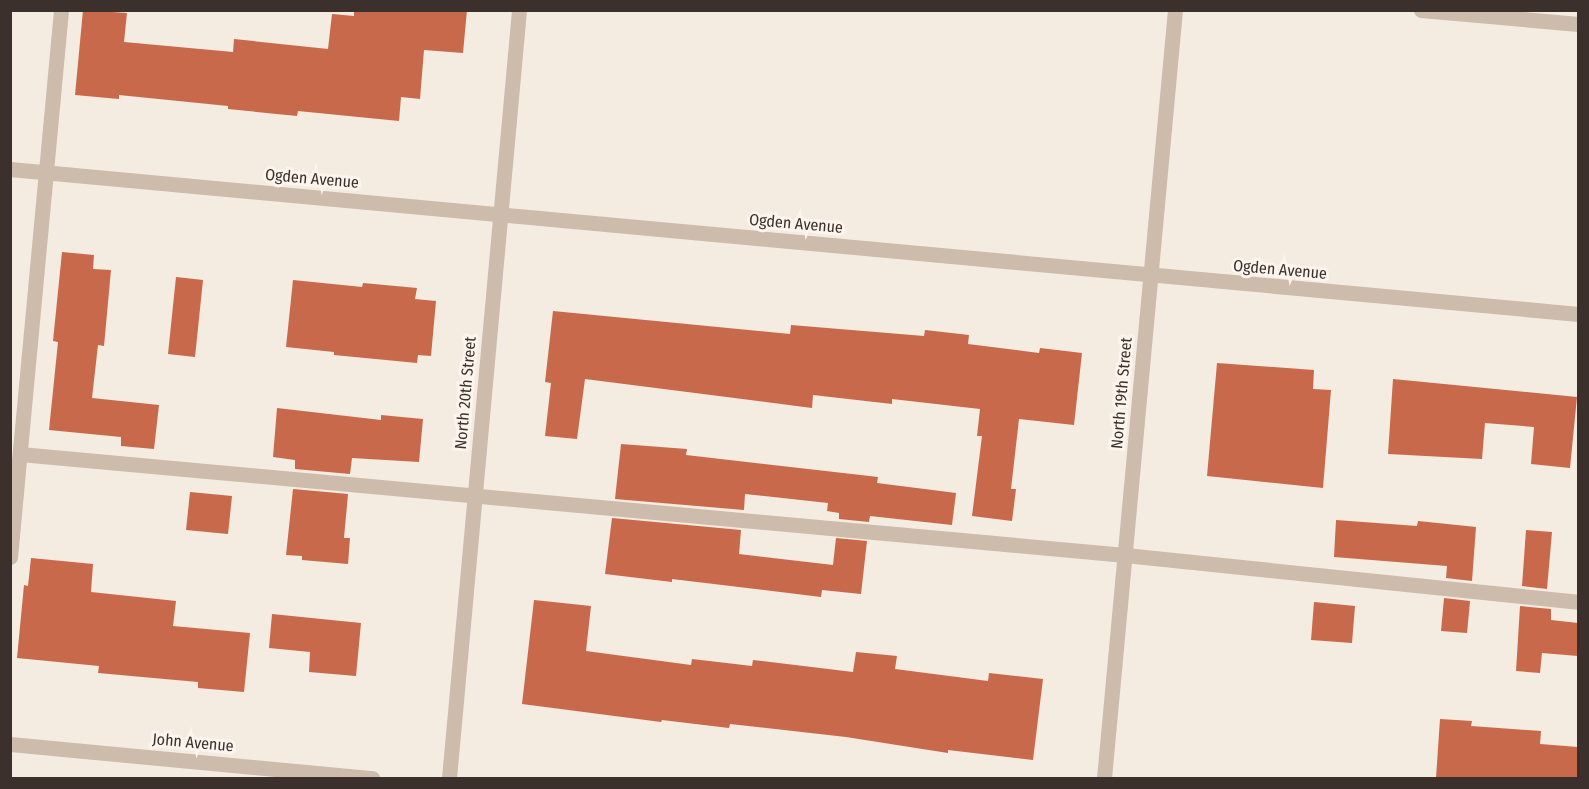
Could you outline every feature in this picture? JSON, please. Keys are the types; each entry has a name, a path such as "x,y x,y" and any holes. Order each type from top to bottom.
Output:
{"street":[{"path":"10,557 61,10"},
{"name":"North 20th Street","path":"449,778 519,10"},
{"name":"North 19th Street","path":"1104,778 1175,10"},
{"path":"1421,10 1578,24"},
{"name":"Ogden Avenue","path":"10,169 1578,314"},
{"path":"20,454 1125,555 1578,602"},
{"name":"John Avenue","path":"10,744 372,778"}],"building":[{"path":"83,10 127,13 124,42 233,52 234,39 328,49 332,14 354,16 354,10 467,10 463,53 424,50 420,99 401,97 399,121 298,111 297,116 228,109 228,106 119,95 119,99 75,95"},
{"path":"62,252 94,255 93,269 111,270 104,346 98,345 92,398 159,405 154,449 121,446 121,437 49,430 58,342 53,341"},
{"path":"176,277 203,280 195,357 168,354"},
{"path":"293,280 362,287 363,283 417,288 415,299 436,301 431,356 418,355 417,363 334,355 334,352 286,347"},
{"path":"553,311 790,334 791,325 924,336 925,330 969,335 968,344 1039,353 1040,348 1082,353 1074,425 1019,419 1011,489 1016,489 1012,521 972,516 982,436 977,436 980,409 892,399 892,404 813,395 812,408 585,379 577,439 545,436 551,383 545,382"},
{"path":"1217,363 1314,370 1313,389 1331,390 1323,488 1207,476"},
{"path":"1393,379 1577,397 1570,468 1531,464 1534,427 1485,423 1482,459 1388,454"},
{"path":"277,408 381,420 381,415 423,419 419,462 352,458 350,474 295,469 295,460 273,457"},
{"path":"621,444 687,449 686,455 878,477 877,483 956,493 952,525 870,516 869,522 839,519 839,513 827,511 828,503 745,494 744,510 615,499"},
{"path":"293,489 348,494 344,538 350,538 348,564 302,560 302,556 286,555"},
{"path":"190,492 232,496 228,534 186,530"},
{"path":"612,518 741,530 739,554 833,565 836,538 867,541 861,594 822,590 821,597 672,579 672,582 605,574"},
{"path":"1336,520 1417,526 1418,521 1476,527 1472,581 1446,578 1447,566 1334,557"},
{"path":"1526,530 1552,532 1547,589 1522,586"},
{"path":"31,558 93,564 91,592 176,601 173,626 250,633 244,692 198,688 198,682 98,673 99,666 17,658 24,585 28,586"},
{"path":"1444,598 1470,601 1467,633 1441,631"},
{"path":"534,600 591,606 586,651 691,665 692,659 752,666 753,660 853,672 856,652 897,656 895,669 988,681 989,673 1043,679 1033,760 948,750 948,753 846,737 730,724 729,728 662,720 661,722 522,704"},
{"path":"1314,602 1355,606 1352,643 1311,640"},
{"path":"1520,606 1551,609 1551,620 1578,623 1578,656 1542,653 1540,673 1516,671"},
{"path":"272,614 361,623 356,676 309,672 310,652 269,648"},
{"path":"1440,719 1472,721 1471,726 1541,731 1540,744 1578,747 1578,778 1436,778"}]}
